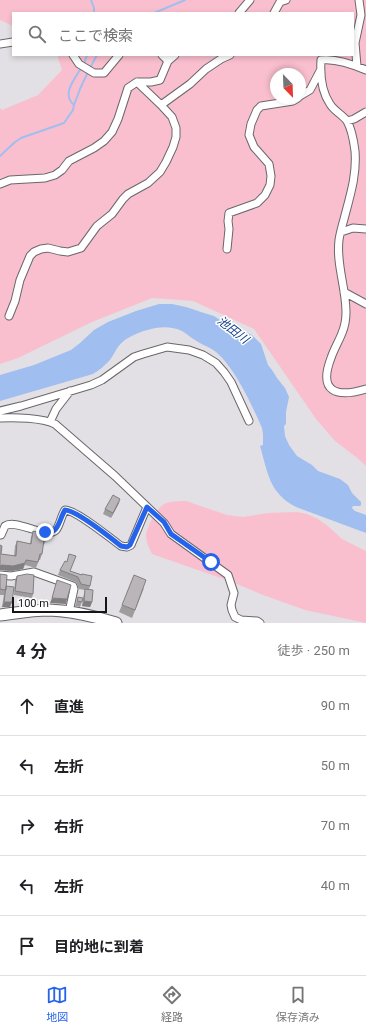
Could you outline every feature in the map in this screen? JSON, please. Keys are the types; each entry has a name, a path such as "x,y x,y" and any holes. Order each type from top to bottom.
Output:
{"main road":[{"path":"0,614 48,610 92,616 116,623"}],"street":[{"path":"240,12 250,0"},
{"path":"275,12 280,2 286,0"},
{"path":"357,66 355,43 364,12 359,0"},
{"path":"0,44 12,42"},
{"path":"74,56 79,64 94,73 104,72 118,56"},
{"path":"163,56 168,61"},
{"path":"0,184 10,180 44,178 55,175 69,162 104,141 112,132 118,119 128,88 137,82 151,82 160,80 168,61 174,56"},
{"path":"161,105 190,84 206,70 228,56"},
{"path":"366,70 357,66 328,59 321,60 320,71 324,94 330,105 347,121 353,139 355,173 352,191 339,239 338,253 346,305 345,322 342,334 331,359 326,381 331,390 344,394 366,389"},
{"path":"306,93 310,90 320,71"},
{"path":"9,316 15,301 20,280 30,256 34,252 48,248 68,252 81,248 97,226 112,214 128,194 148,183 160,172 173,147 176,137 176,128 172,117 137,82"},
{"path":"227,249 229,213 257,203 265,195 270,185 271,176 269,164 254,147 249,135 251,124 257,110 261,106 274,104"},
{"path":"347,121 366,112"},
{"path":"341,232 353,228 366,229"},
{"path":"344,292 366,304"},
{"path":"0,411 91,385 102,380 134,358 167,348 190,350 204,355 216,363 231,382 250,420"},
{"path":"50,422 56,409 70,391"},
{"path":"0,418 21,418 55,424 115,476 164,522 171,534 228,575 234,593 232,610 235,617 241,620 260,623"},
{"path":"0,535 5,526 9,524 49,533 52,532 56,530 65,510 68,510 121,546 127,547 130,545 147,507"},
{"path":"0,575 11,576 34,572 73,586 74,589 68,612"}],"shaded area":[{"path":"0,0 366,0 366,466 335,441 316,419 254,329 193,301 152,298 92,322 18,358 0,364 0,108 2,110 38,95 62,70 57,56 354,56 354,12 12,12 12,26 0,20"},
{"path":"186,501 227,515 243,517 268,513 297,512 307,514 318,519 342,539 366,551 366,623 305,610 232,582 152,554 147,543 146,532 155,514 164,504"}],"water":[{"name":"池田川","path":"159,304 172,304 186,307 214,316 226,324 252,335 261,344 268,365 285,388 289,397 286,412 286,424 284,426 285,436 289,445 297,456 312,465 318,471 340,479 348,485 352,493 361,502 360,506 353,506 352,508 355,511 366,515 366,533 296,507 280,495 271,481 260,446 263,445 262,428 236,377 230,367 216,352 182,331 169,327 149,329 126,340 120,345 110,360 93,374 0,401 0,375 34,365 71,350 94,330 108,322"}],"building":[{"path":"113,495 120,499 113,513 105,509"},
{"path":"33,531 47,534 46,541 44,540 42,554 40,554 38,562 26,560 25,563 13,566 0,566 0,545 2,546 1,554 16,556 17,541 31,544"},
{"path":"69,554 76,556 70,571 82,575 92,576 90,586 81,584 78,577 60,570 65,561 67,562"},
{"path":"0,574 7,575 6,590 0,589"},
{"path":"27,574 34,575 33,594 15,591 17,576"},
{"path":"134,575 146,580 135,610 122,605"},
{"path":"57,580 71,585 67,599 52,598"},
{"path":"6,586 14,587 12,602 4,602"},
{"path":"85,589 93,590 92,602 84,601"},
{"path":"78,597 83,598 82,602 77,601"}],"waterway":[{"path":"91,0 94,12"},
{"path":"156,12 185,0"},
{"path":"84,64 87,56"},
{"path":"90,68 96,56"},
{"path":"74,105 70,101 69,91 70,86 81,68"},
{"path":"0,156 21,138 64,123 73,110 88,72"}],"route":[{"path":"45,532 49,533 56,530 65,510 68,510 96,527 121,546 128,547 147,507 164,522 171,534 211,562"}]}
